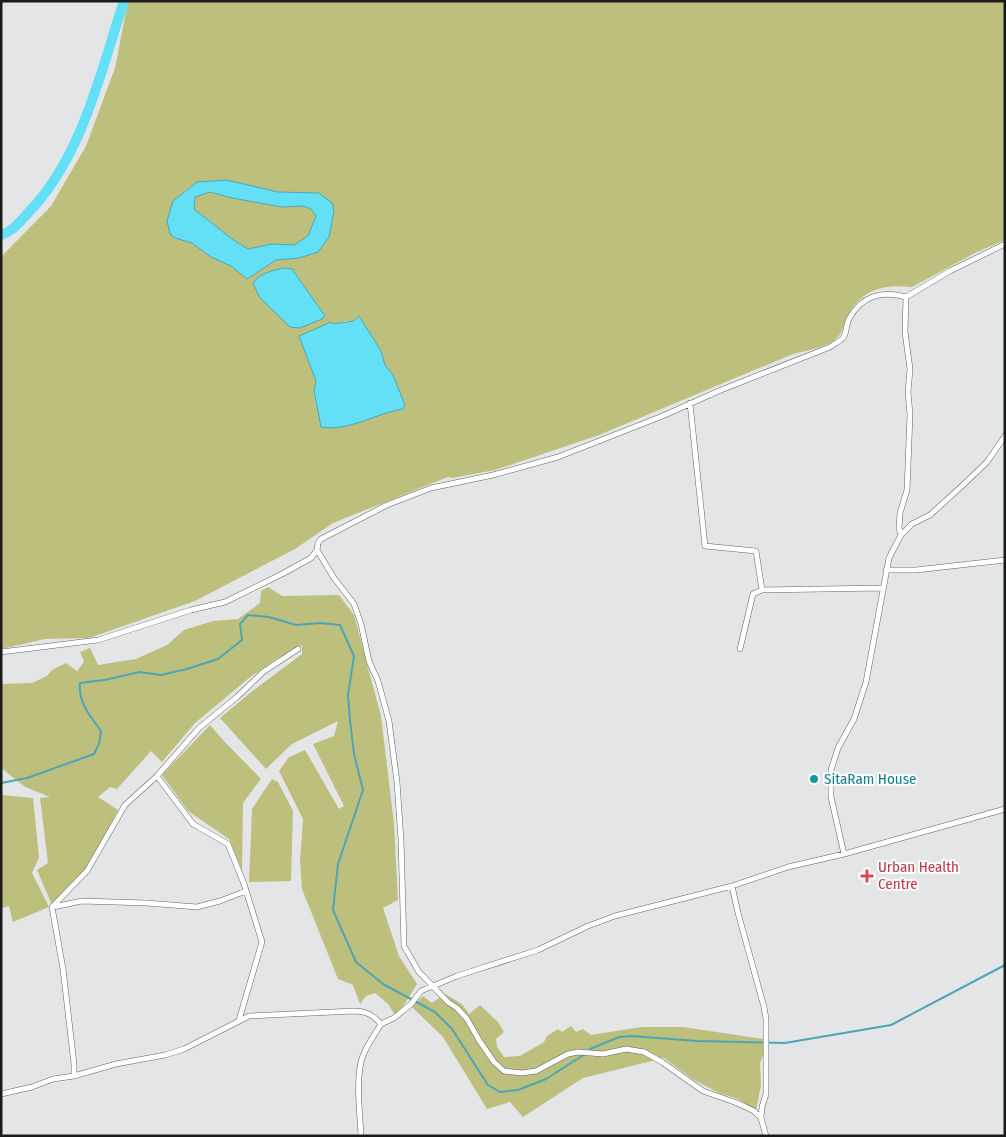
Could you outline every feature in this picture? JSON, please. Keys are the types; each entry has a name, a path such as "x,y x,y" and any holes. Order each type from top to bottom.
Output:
{"street":[{"path":"1,652 98,640 191,610 225,602 310,558 317,550 321,539 387,505 431,488 493,475 558,457 830,347 844,337 849,320 862,301 877,294 894,293 906,296 950,271 1005,244"},
{"path":"901,535 899,528 900,514 906,490 910,424 908,392 910,368 905,332 906,296"},
{"path":"690,404 705,546 756,551 762,590"},
{"path":"844,854 830,797 831,770 838,748 854,719 866,682 889,558 901,535 912,524 930,515 962,486 987,462 1005,436"},
{"path":"317,550 334,578 354,604 361,624 369,661 378,681 389,721 397,782 402,848 404,946 419,972 448,1002 457,1008 494,1062 504,1071 522,1073 536,1071 568,1054 578,1052 603,1054 626,1049 644,1052 662,1062 703,1091 754,1111 761,1118"},
{"path":"886,570 916,570 1005,560"},
{"path":"740,649 753,594 762,590 883,588"},
{"path":"52,907 87,872 125,805 157,776 199,728 237,697 263,672 298,649"},
{"path":"157,776 193,824 228,844 246,891 262,942 239,1020"},
{"path":"362,1136 359,1083 361,1061 369,1043 381,1024 394,1018 411,1004 421,991 457,976 538,950 588,926 615,916 732,886 788,867 844,854 1005,809"},
{"path":"732,886 764,1007 766,1094 761,1118 766,1136"},
{"path":"52,907 82,901 197,907 246,891"},
{"path":"52,907 63,970 74,1076"},
{"path":"1,1094 116,1064 165,1055 184,1049 249,1016 366,1011 381,1024"}],"green space":[{"path":"128,1 1005,1 1005,240 977,252 912,287 882,288 866,295 852,308 839,336 822,346 793,354 599,435 495,470 452,478 448,477 333,523 295,549 195,601 89,638 45,639 1,649 1,257 51,206 86,146 115,68","holes":["226,180 278,192 299,192 334,211 329,237 299,258 276,260 247,279 231,266 211,257 192,243 183,192 197,182","285,268 292,269 325,316 322,319","354,321 381,350 385,365 393,375 405,406 403,409 316,406 314,391 316,381 299,336 337,323"]},
{"path":"210,192 282,207 303,206 311,209 316,216 308,236 294,245 272,244 248,249 194,209 195,197"},
{"path":"268,587 282,596 339,595 354,615 381,716 394,824 398,900 383,908 399,956 417,984 404,1005 395,1015 388,1004 375,993 366,996 360,1004 353,985 338,979 302,889 300,861 303,819 279,771 289,757 305,750 339,809 344,806 313,744 334,736 338,721 292,744 266,769 220,718 302,654 302,645 276,659 249,678 195,723 162,762 151,751 117,789 110,787 98,797 118,810 86,871 52,905 37,870 48,863 40,798 50,797 25,787 1,768 1,684 32,683 47,676 52,670 66,663 77,671 84,662 80,652 90,648 98,665 136,659 167,645 184,630 213,621 238,619 260,603 261,591"},
{"path":"210,725 261,779 243,803 242,870 229,839 188,811 162,775"},
{"path":"272,779 278,782 293,811 291,881 249,882 252,809"},
{"path":"1,795 33,798 39,857 32,873 49,907 13,922 9,906 1,908"},
{"path":"441,989 443,993 462,1004 469,1014 480,1005 498,1022 504,1032 496,1039 497,1047 504,1057 520,1056 544,1042 547,1036 558,1029 562,1032 571,1026 576,1032 583,1029 591,1035 641,1027 683,1027 763,1039 765,1050 760,1063 761,1085 756,1110 738,1099 719,1093 694,1080 664,1058 583,1078 523,1117 510,1102 487,1109 443,1037 412,1007 423,996 432,1003 439,998"}],"water":[{"path":"226,180 278,192 319,193 332,203 334,211 329,237 318,252 299,258 276,260 247,279 231,266 211,257 192,243 175,238 170,234 167,221 173,201 197,182","holes":["210,192 282,207 303,206 311,209 316,216 308,236 294,245 272,244 248,249 194,209 195,197"]},
{"path":"285,268 292,269 325,316 322,319 300,328 290,327 260,298 253,283 263,274"},
{"path":"359,316 381,351 385,365 393,375 405,405 403,409 352,425 331,428 321,427 314,391 316,381 299,336 331,322 333,324 354,321"}],"waterway":[{"path":"1,235 21,221 46,192 76,141 97,86 124,1"},
{"path":"1,783 27,778 94,754 99,744 101,731 83,703 80,683 140,672 161,675 218,659 242,640 240,624 248,615 269,617 296,625 320,623 340,625 354,656 348,695 354,754 363,790 338,864 333,910 356,962 383,984 435,1012 452,1029 488,1085 500,1092 518,1090 546,1079 585,1054"},
{"path":"590,1049 619,1037 631,1036 697,1041 785,1043 891,1025 1005,965"}],"place":[{"name":"SitaRam House","path":"814,779"},
{"name":"Urban Health Centre","path":"867,876"}]}
